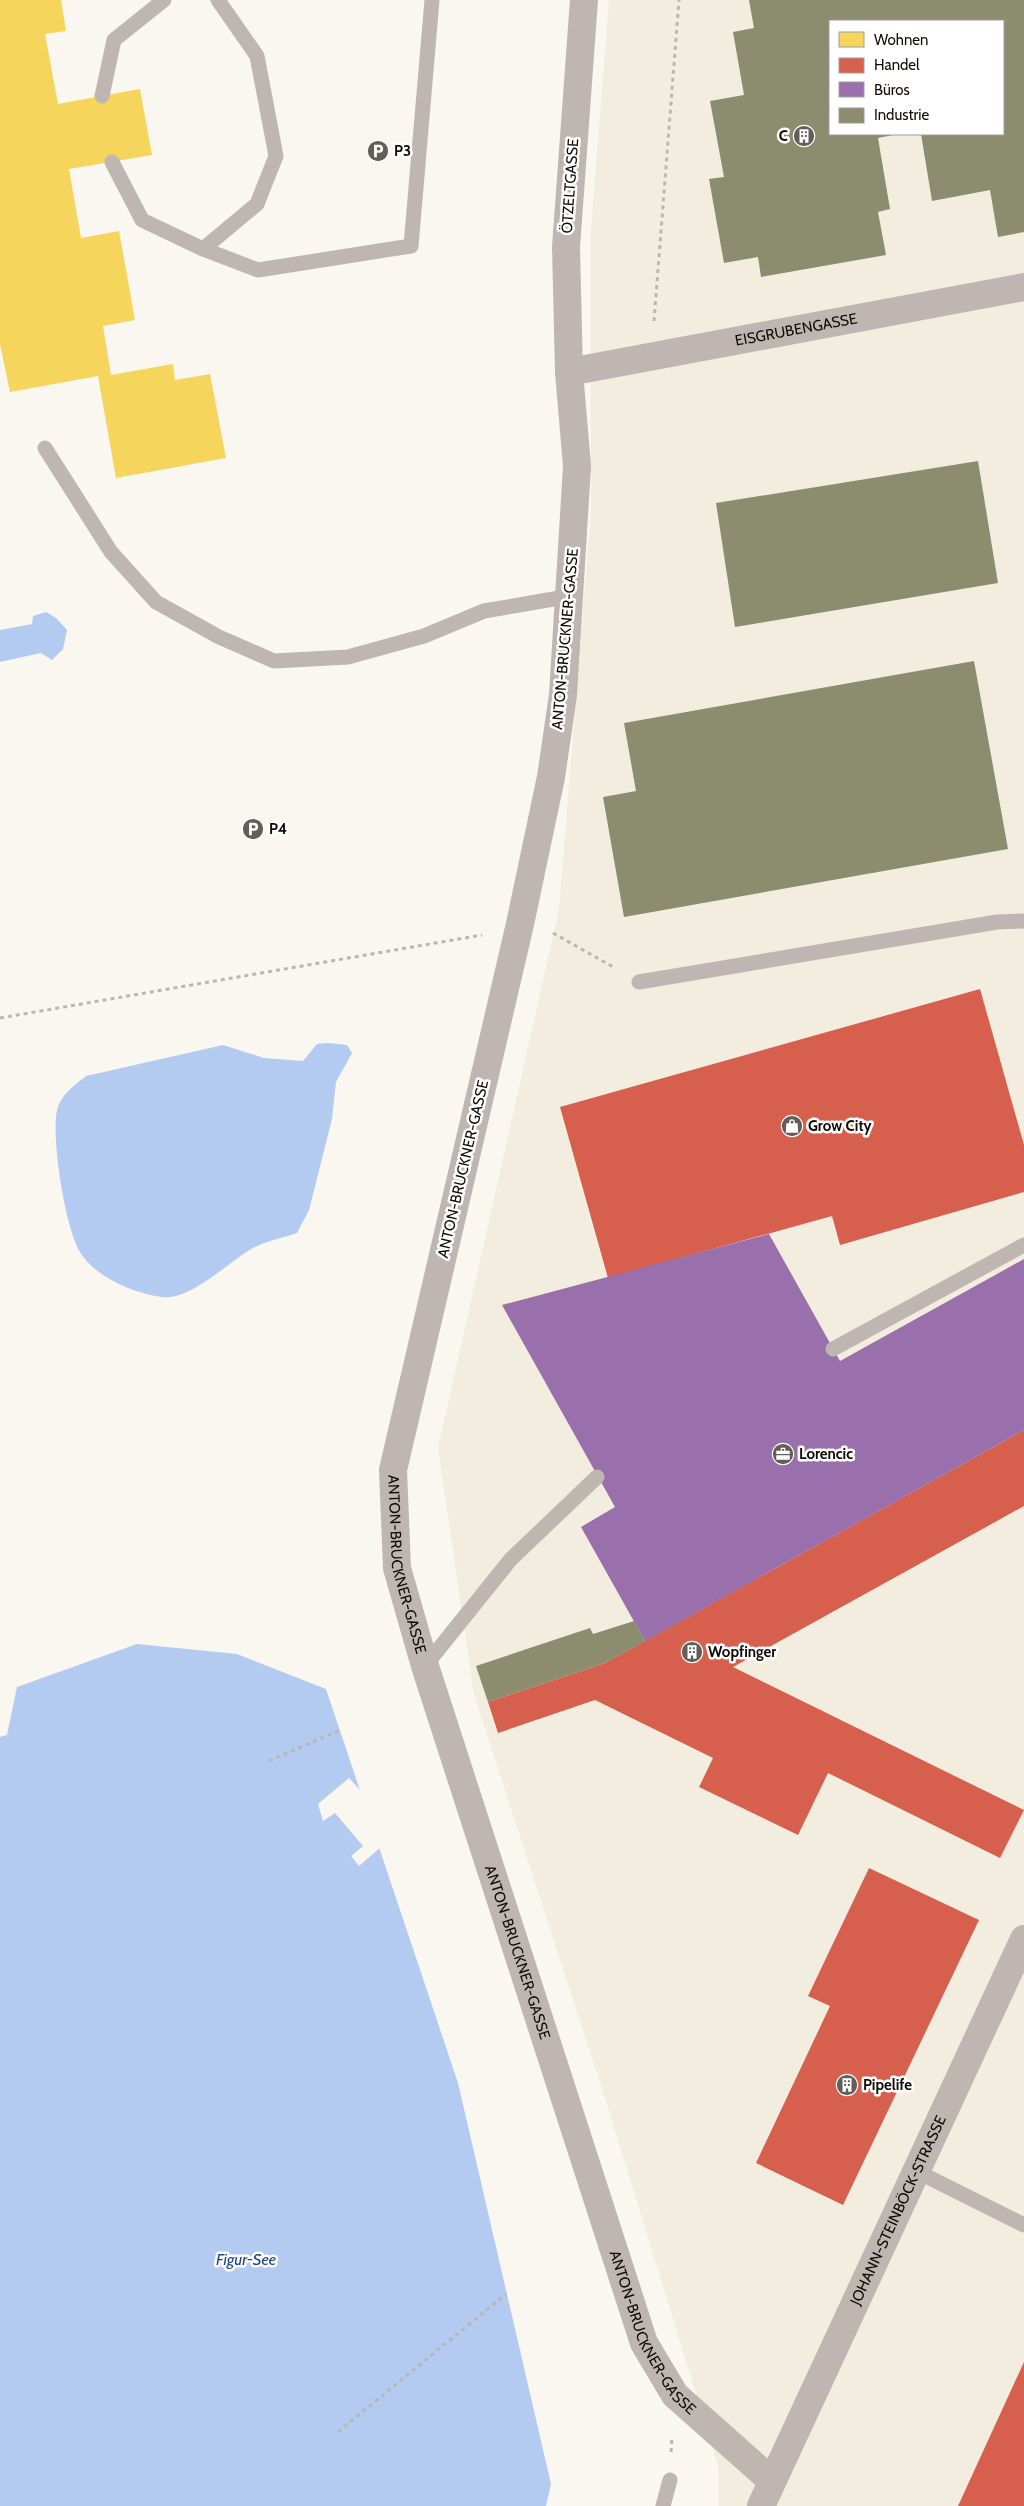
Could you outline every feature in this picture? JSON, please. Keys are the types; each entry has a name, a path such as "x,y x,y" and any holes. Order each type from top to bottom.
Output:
{"street":[{"name":"ÖTZELTGASSE","path":"569,372 566,247 584,0"},
{"name":"EISGRUBENGASSE","path":"569,372 1024,286"},
{"name":"ANTON-BRUCKNER-GASSE","path":"569,372 577,466 571,596 563,695 551,777 520,924 394,1470 397,1568 425,1666 644,2343 675,2395 772,2481"},
{"name":"JOHANN-STEINBÖCK-STRASSE","path":"772,2481 1024,1939"},
{"path":"761,2506 772,2481"}],"lane":[{"path":"102,96 114,40 164,0"},
{"path":"203,249 256,204 276,156 257,56 218,0"},
{"path":"112,162 142,220 203,249 258,270 411,246 432,0"},
{"path":"45,448 111,552 156,602 219,637 274,661 348,657 424,636 484,611 571,596"},
{"path":"639,982 997,922 1024,921"},
{"path":"833,1349 1024,1244"},
{"path":"425,1666 511,1559 597,1477"},
{"path":"916,2172 1024,2225"},
{"path":"663,2506 670,2480"}],"path":[{"path":"651,357 679,0"},
{"path":"0,1018 476,938 520,924"},
{"path":"550,932 586,952"},
{"path":"269,1761 340,1730"},
{"path":"338,2432 506,2294"}],"shaded area":[{"path":"609,0 1024,0 1024,2506 718,2506 718,2465 606,2101 474,1695 438,1448 559,909 591,512 590,242"}],"water":[{"path":"46,612 56,618 67,630 63,649 52,660 41,653 0,662 0,630 32,624 33,616"},
{"path":"317,1044 347,1045 352,1053 336,1082 332,1119 309,1210 297,1233 253,1248 197,1287 173,1297 150,1295 127,1288 105,1276 87,1261 74,1240 69,1223 61,1182 56,1140 57,1110 62,1099 73,1086 86,1076 223,1045 264,1058 303,1061"},
{"name":"Figur-See","path":"137,1644 237,1654 326,1689 458,2083 551,2484 546,2506 0,2506 0,1737 7,1735 17,1687"}],"pier":[{"path":"349,1778 364,1794 381,1847 359,1866 351,1856 363,1846 335,1813 323,1821 318,1804"}],"building: Wohnen":[{"path":"0,0 61,0 66,31 45,34 58,104 140,89 152,155 69,169 81,238 119,231 135,320 103,326 111,375 173,364 175,380 210,374 226,458 116,478 98,376 10,392 0,344"}],"building: Handel":[{"name":"Grow City","path":"980,989 1024,1145 1024,1192 840,1245 832,1216 608,1278 560,1107"},
{"name":"Wopfinger","path":"1024,1430 1024,1506 733,1667 1024,1810 1000,1858 828,1773 798,1835 699,1787 713,1758 595,1700 498,1733 488,1702 605,1663"},
{"name":"Pipelife","path":"869,1868 979,1920 843,2205 756,2163 830,2006 808,1996"},
{"path":"1024,2362 1024,2506 958,2506"}],"building: Büros":[{"name":"Lorencic","path":"769,1234 840,1361 1024,1259 1024,1430 645,1641 581,1527 615,1507 502,1305"}],"building: Industrie":[{"name":"C","path":"749,0 1024,0 1024,232 998,237 990,190 932,201 921,135 1004,135 1004,20 829,20 829,135 893,135 878,138 890,209 878,212 886,255 761,277 758,257 724,263 709,179 724,177 710,101 744,95 733,32 754,28"},
{"path":"978,461 998,583 735,627 716,503"},
{"path":"974,661 1008,849 624,917 603,797 636,791 624,723"},
{"path":"634,1621 645,1641 605,1663 488,1702 476,1666 590,1628 593,1634"}],"place":[{"name":"C","path":"804,136"},
{"name":"P3","path":"378,151"},
{"name":"P4","path":"253,829"},
{"name":"Grow City","path":"792,1126"},
{"name":"Lorencic","path":"783,1454"},
{"name":"Wopfinger","path":"692,1652"},
{"name":"Pipelife","path":"847,2085"}]}
